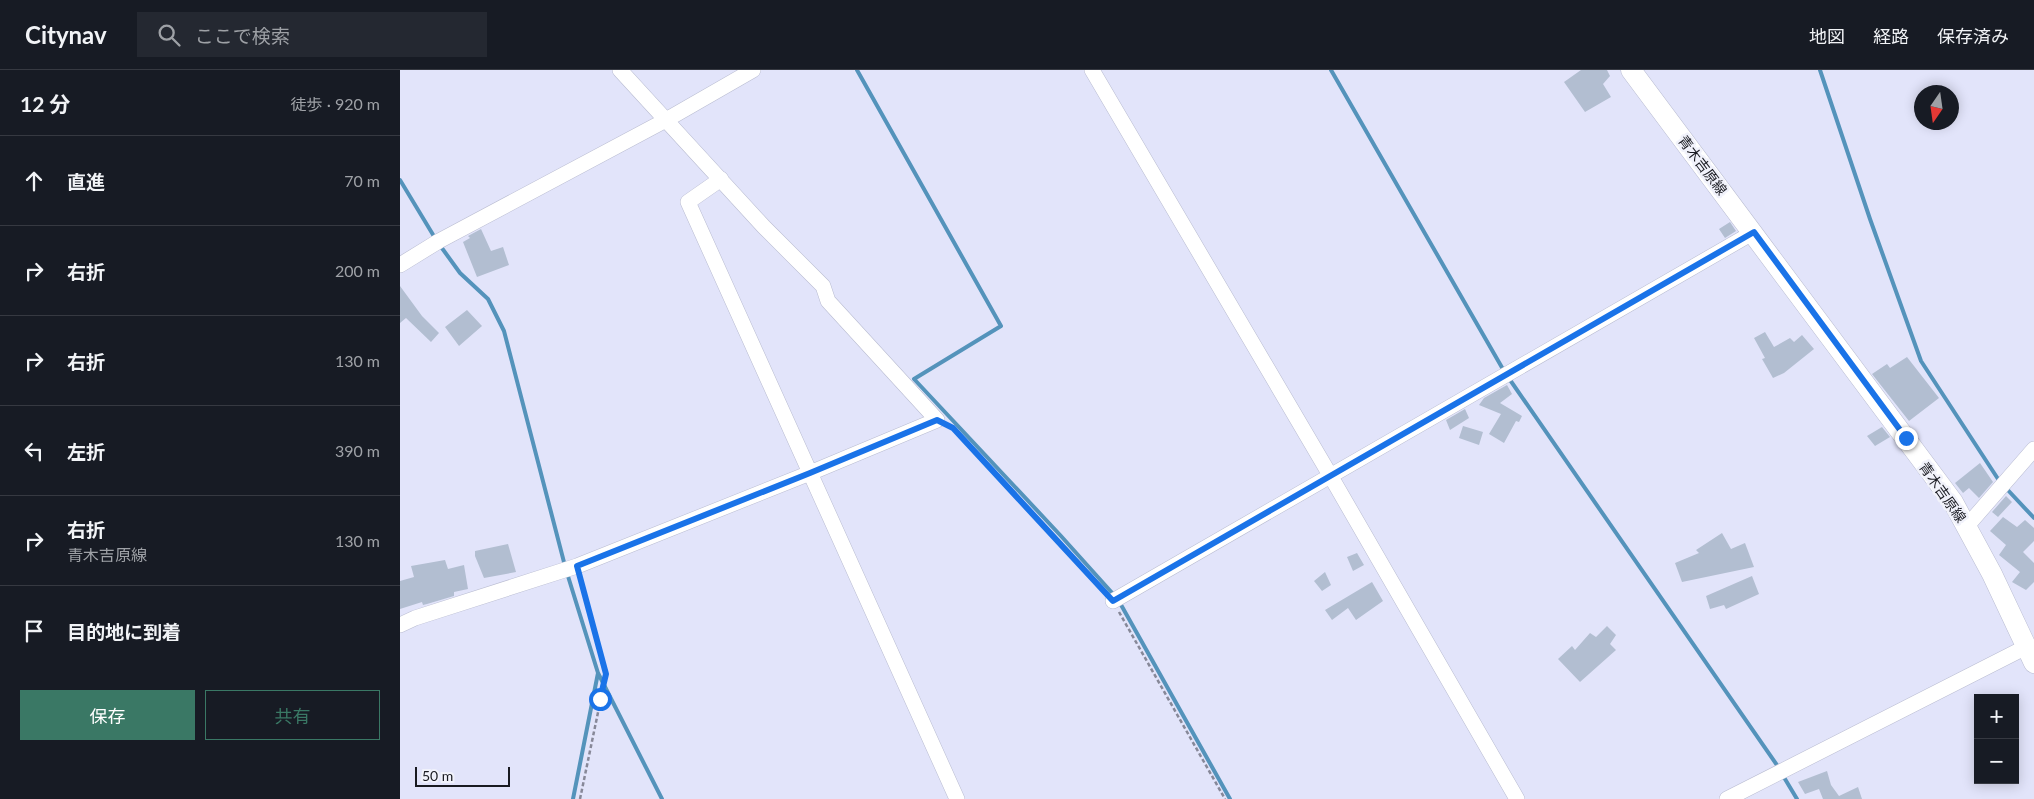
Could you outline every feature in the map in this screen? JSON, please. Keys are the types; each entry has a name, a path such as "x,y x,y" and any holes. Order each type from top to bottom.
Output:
{"main road":[{"name":"青木吉原線","path":"1631,70 1754,232 1954,502 2030,655"}],"street":[{"path":"400,626 415,618 577,566 937,420 828,301 823,286 764,227 620,70"},
{"path":"400,265 439,241 666,120 753,70"},
{"path":"1092,70 1330,475 1516,799"},
{"path":"721,179 688,202 958,799"},
{"path":"1113,601 1754,232"},
{"path":"1967,526 2034,449"},
{"path":"1727,799 2030,655"}],"path":[{"path":"937,420 953,428 1113,601 1225,799"},
{"path":"577,566 606,674 580,799"}],"building":[{"path":"1581,70 1607,70 1610,76 1603,84 1611,97 1585,112 1564,82"},
{"path":"1730,222 1736,231 1725,238 1719,229"},
{"path":"481,229 491,251 503,247 509,265 477,277 463,242 470,238 468,236"},
{"path":"400,286 422,316 439,333 431,342 406,318 400,323"},
{"path":"467,310 482,326 459,346 445,327"},
{"path":"1765,332 1774,347 1790,338 1794,342 1802,335 1814,349 1784,373 1773,378 1762,359 1765,358 1754,338"},
{"path":"1907,357 1939,398 1909,421 1872,374 1887,364 1890,368"},
{"path":"1507,385 1512,394 1500,403 1522,416 1519,422 1516,421 1504,443 1489,434 1501,414 1479,405 1484,398"},
{"path":"1465,409 1469,418 1450,430 1446,420"},
{"path":"1463,426 1483,432 1479,445 1459,438"},
{"path":"1882,427 1890,437 1875,446 1867,436"},
{"path":"1980,463 1993,482 1979,498 1969,488 1963,493 1955,483"},
{"path":"2006,496 2012,502 1998,517 1992,512"},
{"path":"2003,517 2017,527 2025,520 2034,528 2034,541 2023,552 2034,563 2034,582 2026,590 2012,582 2020,572 1999,555 2006,545 1990,531"},
{"path":"1722,533 1731,549 1745,543 1754,567 1682,582 1675,563 1699,553 1696,550"},
{"path":"508,544 516,572 484,578 475,556 475,551"},
{"path":"1357,553 1364,565 1353,571 1347,557"},
{"path":"445,560 448,569 464,565 468,589 454,592 454,596 427,604 423,605 422,602 400,609 400,581 414,577 411,566"},
{"path":"1325,572 1331,585 1322,591 1314,581"},
{"path":"1752,576 1759,594 1726,609 1724,605 1710,609 1706,596"},
{"path":"1372,582 1383,601 1356,620 1348,608 1332,620 1325,610"},
{"path":"1607,626 1616,635 1610,644 1616,650 1580,682 1558,659 1572,646 1575,650 1590,633 1596,637"},
{"path":"1827,771 1831,785 1839,796 1858,787 1862,799 1823,799 1819,789 1805,794 1798,782"}],"waterway":[{"path":"857,70 1001,326 914,379 1114,595"},
{"path":"1331,70 1504,371"},
{"path":"1820,70 1870,219 1921,361 2000,482"},
{"path":"400,180 435,238"},
{"path":"439,244 460,273 488,299 504,331 565,566"},
{"path":"1508,377 1779,768"},
{"path":"2005,487 2034,518"},
{"path":"567,573 598,673 573,799"},
{"path":"1120,603 1230,799"},
{"path":"598,673 662,799"},
{"path":"1782,774 1797,799"}],"route":[{"path":"600,699 606,674 577,566 937,420 953,428 1113,601 1754,232 1906,438"}]}
